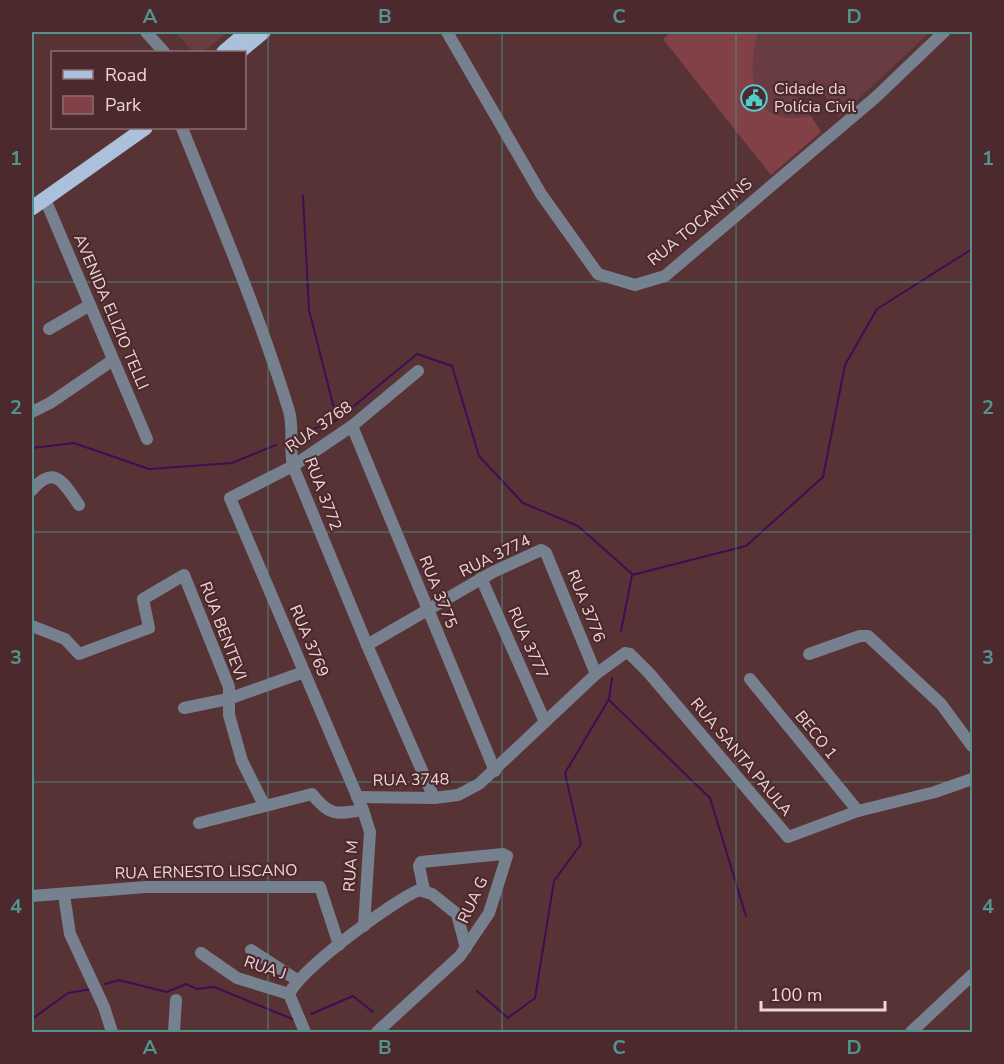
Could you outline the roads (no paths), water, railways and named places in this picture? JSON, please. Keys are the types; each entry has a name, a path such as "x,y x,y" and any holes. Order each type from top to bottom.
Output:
{"main road":[{"path":"225,51 248,32"},
{"path":"240,51 263,32"},
{"path":"32,208 38,197 127,129"},
{"path":"38,197 143,129"}],"street":[{"path":"146,32 163,51"},
{"name":"RUA TOCANTINS","path":"447,32 541,194 588,263 598,274 635,285 664,276 876,97 944,32"},
{"name":"RUA 3772","path":"182,129 226,238 290,414 289,449 293,466 367,645 434,798"},
{"name":"AVENIDA ELIZIO TELLI","path":"38,197 90,305 147,439"},
{"path":"49,329 90,305"},
{"path":"32,412 50,404 112,360"},
{"name":"RUA 3768","path":"230,498 293,466 352,426 418,371"},
{"name":"RUA 3775","path":"352,426 495,771"},
{"path":"32,490 45,477 54,477 63,482 79,505"},
{"name":"RUA 3769","path":"230,498 357,797"},
{"name":"RUA 3774","path":"367,645 428,612 481,578 544,550"},
{"name":"RUA 3776","path":"544,550 596,674"},
{"name":"RUA BENTEVI","path":"32,626 65,639 79,654 149,628 143,599 184,575 219,656 229,687 229,715 242,761 264,805"},
{"name":"RUA 3777","path":"481,578 545,722"},
{"path":"809,654 860,636 868,636 941,704 972,746"},
{"name":"RUA SANTA PAULA","path":"579,689 619,655 630,654 788,837 858,811 935,792 972,779"},
{"path":"184,708 228,699 304,672"},
{"name":"BECO 1","path":"750,679 858,811"},
{"name":"RUA 3748","path":"199,823 312,794 326,809 334,813 363,810 357,797 434,798 458,795 479,784 495,771 579,689"},
{"name":"RUA M","path":"363,810 370,832 364,926"},
{"name":"RUA G","path":"377,1032 396,1012 456,963 494,900 506,867 505,854 421,862 418,866 424,890"},
{"name":"RUA ERNESTO LISCANO","path":"32,896 146,887 320,887 339,945"},
{"path":"305,1032 289,994 297,981 364,926 413,893 424,890 457,914 466,948"},
{"path":"64,895 70,934 104,1007 112,1032"},
{"path":"251,950 297,981"},
{"name":"RUA J","path":"201,953 237,978 289,994"},
{"path":"911,1032 972,975"},
{"path":"174,1032 176,1000"}],"waterway":[{"path":"303,196 309,310 337,420"},
{"path":"621,631 632,575 746,546 823,477 845,365 877,309 972,249"},
{"path":"308,431 337,420 417,354 452,366 479,456 523,503 578,526 632,574"},
{"path":"32,448 74,443 149,469 232,463 276,445"},
{"path":"477,991 508,1018 535,998 554,881 581,844 565,773 609,699 612,678"},
{"path":"609,700 710,798 746,916"},
{"path":"105,984 119,980 167,992 186,984 197,989 214,987 295,1020"},
{"path":"32,1019 68,993 92,989"},
{"path":"311,1014 353,996 373,1012"}],"place":[{"name":"Cidade da Polícia Civil","path":"754,98"}]}
